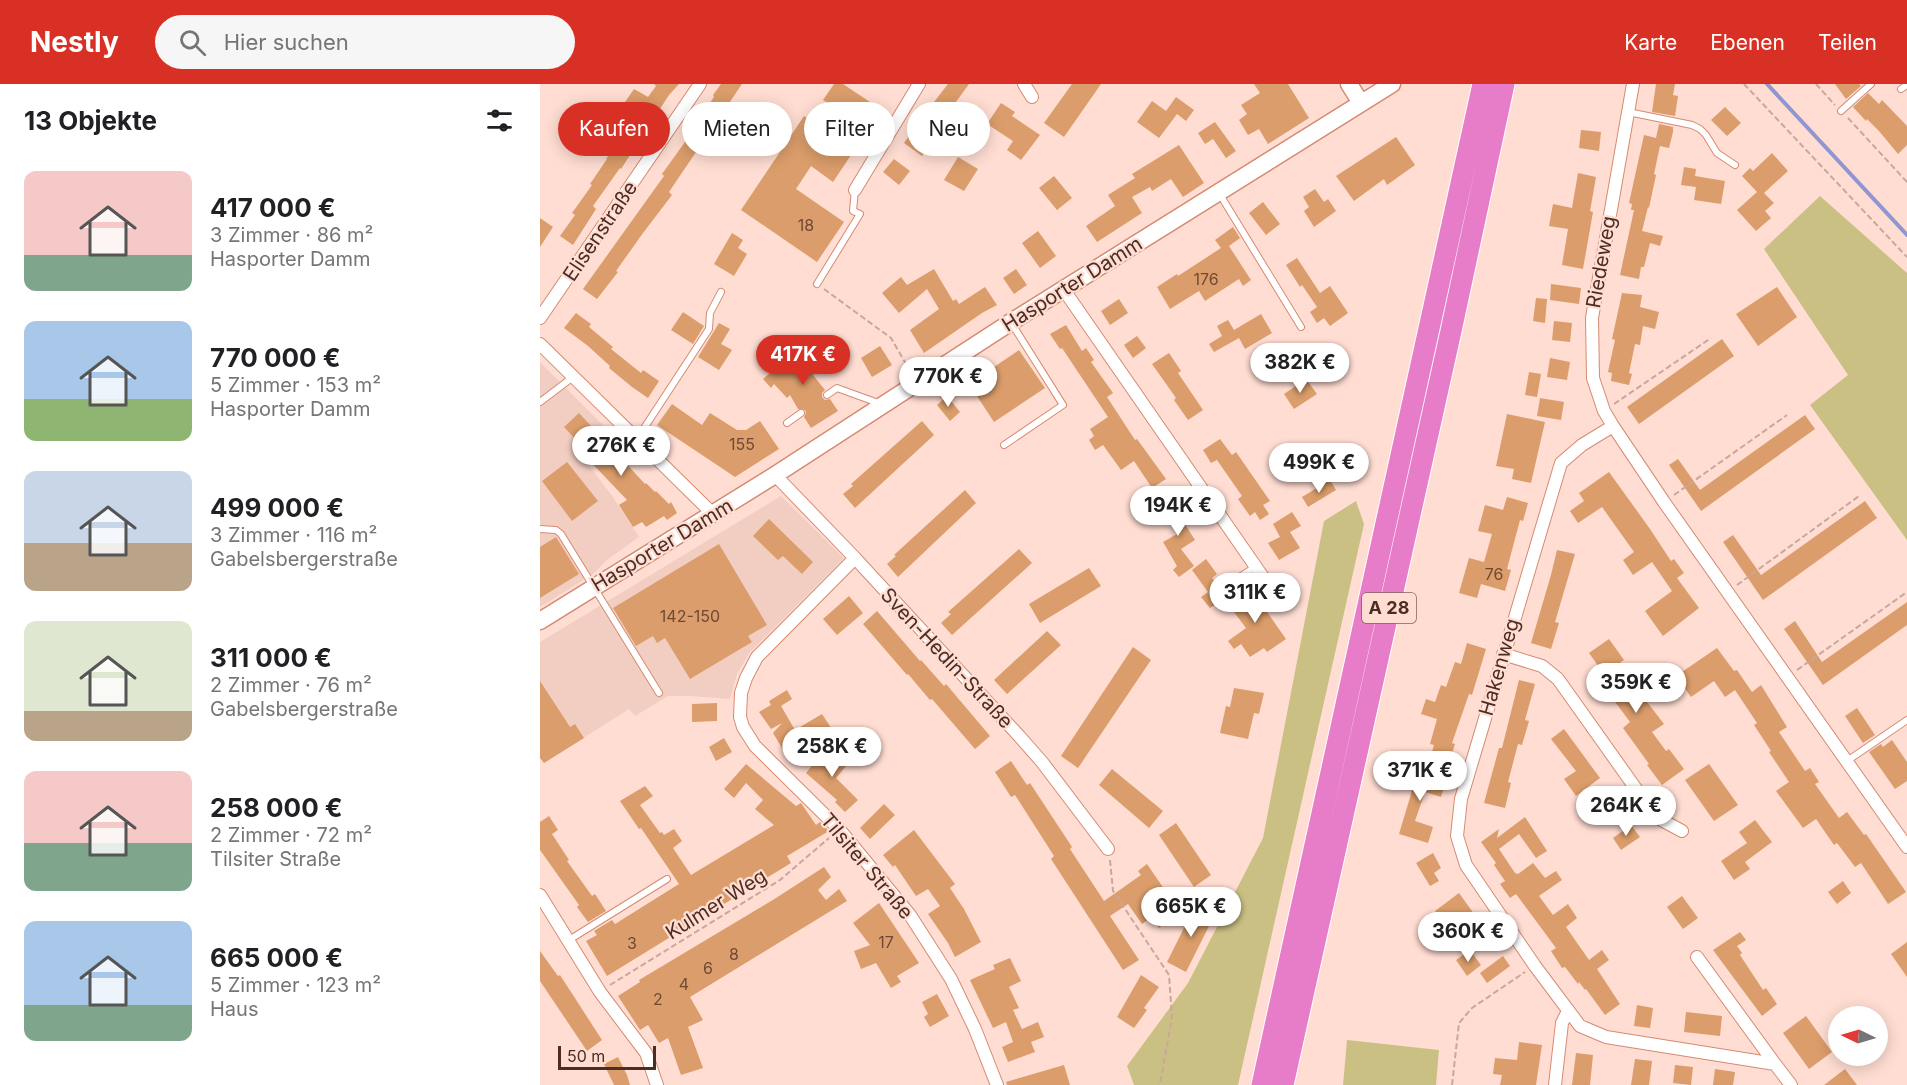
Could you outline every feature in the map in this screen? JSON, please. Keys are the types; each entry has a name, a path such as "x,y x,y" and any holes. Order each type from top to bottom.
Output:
{"highway":[{"name":"A 28","path":"1262,1085 1483,84"},
{"name":"A 28","path":"1283,1085 1504,84"}],"main road":[{"path":"1349,84 1361,103"},
{"name":"Hasporter Damm","path":"540,621 776,475 1011,322 1392,84"}],"street":[{"name":"Elisenstraße","path":"540,318 700,84"},
{"path":"855,190 919,84"},
{"path":"1024,84 1032,97"},
{"name":"Riedeweg","path":"1634,84 1592,318 1593,378 1604,411 1664,502 1907,847"},
{"path":"1064,290 1267,583 1291,590"},
{"path":"540,344 713,514"},
{"name":"Hakenweg","path":"1613,426 1582,445 1561,463 1461,799 1457,836 1466,865 1535,966 1580,1026 1606,1036 1775,1064"},
{"name":"Sven-Hedin-Straße","path":"776,475 1042,762 1108,849"},
{"name":"Tilsiter Straße","path":"855,558 757,657 746,678 739,706 740,717 743,727 755,746 839,829 910,915 951,979 975,1029 997,1085"},
{"path":"1503,654 1542,666 1558,679 1656,817 1682,831"},
{"path":"540,895 600,992 646,1053 657,1085"},
{"path":"1697,957 1791,1085"},
{"path":"1555,1085 1562,1023 1568,1011"}],"lane":[{"path":"1841,111 1871,84"},
{"path":"1628,112 1692,125 1700,129 1718,153 1735,165"},
{"path":"817,284 860,214 853,211 855,190"},
{"path":"1219,192 1301,327"},
{"path":"637,439 709,329 710,313 721,292"},
{"path":"1004,445 1063,405 1011,322"},
{"path":"540,402 573,376"},
{"path":"828,394 837,388 884,405"},
{"path":"788,423 801,413"},
{"path":"540,529 556,530 561,534 659,693"},
{"path":"1227,585 1256,567"},
{"path":"1846,762 1907,720"},
{"path":"568,940 667,879"}],"path":[{"path":"1744,84 1907,257"},
{"path":"1816,84 1907,182"},
{"path":"817,284 891,338 918,383"},
{"path":"1604,411 1711,338"},
{"path":"1664,502 1787,415"},
{"path":"1728,592 1859,496"},
{"path":"1787,677 1907,592"},
{"name":"Kulmer Weg","path":"600,992 780,880 839,829"},
{"path":"1108,849 1113,891 1169,975 1172,1017 1160,1085"},
{"path":"1452,1085 1459,1023 1472,1008 1535,966"}],"shaded area":[{"path":"1820,196 1907,273 1907,540 1810,405 1848,375 1764,249"},
{"path":"540,362 609,431 584,459 613,497 639,537 607,560 593,574 540,607"},
{"path":"781,496 844,558 750,652 737,674 730,699 668,696 635,716 629,709 544,763 540,758 540,642"},
{"path":"1356,501 1364,524 1238,1085 1134,1085 1127,1066 1188,983 1263,838 1324,521"},
{"path":"1347,1040 1439,1050 1436,1085 1343,1085"}],"building":[{"path":"654,84 679,84 664,102 625,102 634,89 648,97 656,86"},
{"path":"721,84 742,84 730,102 710,102"},
{"path":"834,84 843,84 870,102 826,102 823,100"},
{"path":"948,84 969,84 956,102 934,102"},
{"path":"1072,84 1101,84 1064,137 1044,123"},
{"path":"1254,84 1288,84 1309,118 1268,144 1259,129 1248,135 1239,120 1247,114 1241,105 1260,93"},
{"path":"1656,84 1675,84 1673,95 1678,96 1675,116 1652,112"},
{"path":"1835,84 1859,84 1861,86 1846,99"},
{"path":"1868,93 1879,104 1882,100 1907,126 1907,145 1898,154 1879,131 1853,107"},
{"path":"1176,97 1194,110 1186,121 1177,114 1159,138 1137,122 1152,101 1166,111"},
{"path":"1001,103 1015,112 1012,116 1040,135 1021,160 1007,150 1013,141 990,126 990,120"},
{"path":"1725,107 1741,123 1727,136 1711,120"},
{"path":"804,116 804,156 850,156 833,182 811,166 796,189 844,222 817,262 741,210 777,156 792,156 792,134"},
{"path":"1215,122 1236,151 1226,158 1213,139 1205,144 1198,133"},
{"path":"1659,124 1673,127 1673,132 1669,148 1660,146 1654,174 1656,175 1642,231 1663,236 1660,246 1650,243 1639,279 1620,275 1634,210 1631,210 1632,204 1629,203 1644,135 1656,138"},
{"path":"1581,130 1601,132 1599,151 1579,148"},
{"path":"1396,137 1415,165 1387,185 1384,179 1354,201 1336,176"},
{"path":"1179,145 1204,183 1183,197 1171,179 1152,191 1150,187 1132,197 1142,213 1097,242 1086,226 1115,206 1108,195 1135,178 1132,174"},
{"path":"682,146 682,156 693,156 669,192 672,195 597,299 583,289 664,176 662,174"},
{"path":"1772,153 1788,171 1764,193 1774,203 1765,211 1771,218 1756,231 1737,210 1757,192 1742,176 1750,168 1753,171"},
{"path":"608,156 629,156 593,206 596,209 573,245 560,236 575,215 572,213 592,185 590,184"},
{"path":"958,157 978,169 964,191 944,180"},
{"path":"894,159 910,171 899,185 883,172"},
{"path":"1684,167 1696,169 1695,176 1725,181 1721,204 1694,200 1696,187 1681,185"},
{"path":"1578,173 1596,177 1590,211 1593,212 1583,269 1562,265 1568,229 1549,226 1553,204 1572,208"},
{"path":"1054,176 1072,198 1057,210 1039,188"},
{"path":"1315,189 1324,202 1328,199 1336,211 1314,227 1304,211 1309,207 1303,197"},
{"path":"1263,202 1280,224 1266,235 1249,213"},
{"path":"540,218 553,227 540,247"},
{"path":"1233,227 1240,238 1229,246 1251,280 1243,286 1239,279 1205,301 1199,291 1170,309 1157,287 1221,248 1215,240"},
{"path":"1038,231 1056,256 1040,268 1022,243"},
{"path":"732,233 743,240 738,248 747,254 734,276 714,264"},
{"path":"1297,258 1320,293 1330,286 1348,313 1330,326 1324,318 1317,323 1310,312 1317,307 1302,285 1300,287 1286,265"},
{"path":"934,269 953,301 956,299 959,304 985,287 997,305 924,353 910,330 939,309 927,289 899,313 882,293 901,277 907,285"},
{"path":"1016,269 1027,285 1014,294 1003,278"},
{"path":"1551,284 1581,288 1579,304 1550,300"},
{"path":"1777,287 1797,317 1758,346 1736,314"},
{"path":"1622,293 1642,295 1640,307 1659,312 1655,329 1643,326 1640,345 1635,344 1629,385 1611,381 1612,373 1608,372 1615,340 1612,339"},
{"path":"1536,298 1547,299 1545,323 1533,321"},
{"path":"1119,299 1128,313 1110,325 1101,311"},
{"path":"683,312 704,326 693,344 671,330"},
{"path":"576,313 591,324 589,327 613,347 611,349 641,373 643,370 659,381 648,398 609,368 610,366 588,346 564,328"},
{"path":"1261,314 1272,333 1245,349 1239,338 1214,352 1209,344 1222,336 1217,326 1228,320 1234,330"},
{"path":"1554,321 1572,323 1570,342 1552,340"},
{"path":"719,323 730,329 721,344 732,350 719,370 698,357"},
{"path":"1066,325 1082,351 1086,348 1094,360 1091,362 1113,393 1107,397 1135,440 1137,439 1166,479 1152,488 1134,461 1121,470 1103,445 1095,450 1089,440 1094,436 1090,429 1108,417 1062,348 1060,349 1050,334"},
{"path":"1137,336 1146,348 1133,358 1124,345"},
{"path":"1722,339 1734,356 1639,424 1627,407"},
{"path":"880,346 892,365 872,377 861,358"},
{"path":"811,349 825,363 813,375 825,390 822,397 825,400 830,399 838,411 811,428 804,417 805,410 798,409 790,395 787,398 774,384 771,388 763,379 795,351 801,358"},
{"path":"1019,350 1045,388 994,422 969,384"},
{"path":"1169,353 1181,371 1178,373 1203,410 1188,420 1174,400 1176,398 1152,364"},
{"path":"1550,358 1570,362 1567,380 1547,377"},
{"path":"1529,372 1541,374 1537,397 1525,395"},
{"path":"1306,379 1317,394 1294,409 1284,394"},
{"path":"947,396 960,412 950,421 937,405"},
{"path":"1540,398 1564,402 1561,420 1537,416"},
{"path":"672,404 702,425 710,413 737,430 746,430 760,421 779,449 735,477 657,425"},
{"path":"579,413 645,484 669,504 671,502 677,513 667,520 664,516 646,527 642,522 633,527 619,505 627,500 587,458 590,455 564,427"},
{"path":"1507,414 1545,422 1531,483 1512,479 1514,469 1496,466"},
{"path":"1805,415 1815,429 1701,511 1669,465 1678,459 1700,490"},
{"path":"922,421 934,435 855,508 843,494 853,486 851,484"},
{"path":"1220,439 1232,455 1236,452 1270,501 1263,505 1269,514 1260,520 1255,512 1250,516 1238,499 1242,496 1217,460 1211,463 1203,450"},
{"path":"567,462 598,501 572,521 542,481"},
{"path":"1609,472 1671,561 1674,559 1684,573 1677,578 1699,608 1663,636 1645,611 1672,591 1652,562 1633,575 1623,560 1634,552 1602,507 1578,523 1570,511 1584,501 1579,493"},
{"path":"1330,480 1336,490 1308,507 1302,497"},
{"path":"965,490 976,503 898,577 887,564"},
{"path":"1175,497 1184,512 1179,515 1195,540 1181,549 1194,566 1179,577 1173,570 1177,566 1163,542 1177,534 1160,506"},
{"path":"1507,497 1528,503 1523,521 1520,520 1507,569 1511,570 1505,591 1481,584 1477,598 1459,593 1469,558 1484,562 1492,534 1478,531 1485,505 1503,510"},
{"path":"1865,501 1877,518 1763,600 1723,542 1733,535 1761,575"},
{"path":"1292,512 1301,526 1290,532 1300,548 1279,560 1268,543 1280,537 1273,524"},
{"path":"769,519 813,562 802,574 783,556 778,560 753,536"},
{"path":"556,537 579,574 540,598 540,547"},
{"path":"719,544 767,625 748,636 752,642 690,679 665,638 657,643 653,636 636,646 613,608"},
{"path":"1019,549 1032,563 952,635 941,623 951,614 948,612"},
{"path":"1557,550 1575,554 1555,622 1559,623 1551,649 1531,643"},
{"path":"1206,559 1217,574 1212,578 1226,597 1210,608 1201,597 1208,592 1192,570"},
{"path":"1089,568 1101,586 1040,623 1029,604"},
{"path":"1252,586 1268,607 1265,609 1286,639 1267,652 1264,648 1250,657 1241,644 1234,649 1228,641 1246,628 1228,604"},
{"path":"849,596 863,613 837,635 823,619"},
{"path":"1907,602 1907,625 1823,685 1784,629 1795,621 1822,662"},
{"path":"877,611 920,661 944,686 946,684 990,736 975,749 863,624"},
{"path":"1047,631 1061,645 1007,694 994,680"},
{"path":"1609,639 1624,660 1618,664 1664,724 1652,732 1666,751 1669,749 1684,769 1662,785 1623,728 1630,722 1607,691 1613,687 1589,653"},
{"path":"1467,643 1486,649 1472,695 1469,694 1452,743 1455,744 1450,760 1431,755 1434,745 1430,744 1437,719 1421,714 1426,699 1435,702 1441,685 1446,687 1455,662 1461,664"},
{"path":"1133,647 1151,660 1078,768 1061,756"},
{"path":"1717,648 1734,671 1737,670 1752,692 1761,685 1787,727 1779,732 1805,771 1810,768 1819,782 1815,784 1839,818 1847,812 1864,835 1866,834 1906,892 1888,904 1861,863 1855,867 1837,843 1834,845 1816,819 1803,828 1776,791 1789,782 1754,725 1757,723 1735,690 1725,697 1714,681 1691,697 1676,676"},
{"path":"1519,680 1535,684 1525,720 1529,721 1522,745 1518,744 1508,782 1511,783 1505,808 1484,803 1499,748 1502,748"},
{"path":"540,681 570,727 575,724 584,738 544,763 540,758"},
{"path":"1234,688 1264,693 1259,714 1254,713 1248,739 1220,733 1226,706 1230,707"},
{"path":"787,690 792,699 781,706 795,730 822,714 833,731 788,758 773,733 782,723 771,729 759,712 771,705 769,701"},
{"path":"717,703 717,721 692,722 692,704"},
{"path":"1857,708 1875,735 1863,743 1845,716"},
{"path":"1564,729 1600,778 1576,796 1564,779 1576,771 1551,739"},
{"path":"724,738 732,752 716,761 709,747"},
{"path":"1892,740 1907,762 1907,781 1895,789 1869,752 1881,744 1883,747"},
{"path":"827,747 848,764 836,778 858,800 845,812 835,802 837,800 806,773"},
{"path":"1011,761 1027,785 1030,783 1104,901 1141,875 1138,871 1147,864 1173,902 1164,909 1171,919 1159,928 1152,917 1142,924 1128,904 1110,916 1139,960 1123,970 1051,859 1054,856 1015,795 1011,797 995,772"},
{"path":"1412,761 1432,767 1429,776 1446,781 1441,797 1425,792 1415,821 1433,827 1428,843 1399,834 1417,774 1409,772"},
{"path":"746,764 796,806 801,803 816,825 820,822 829,831 787,856 791,863 607,976 586,941 597,935 594,931 612,920 615,924 679,884 620,801 645,786 653,796 640,805 660,833 664,835 674,829 682,841 673,848 691,875 774,825 755,809 763,800 746,783 734,798 724,789"},
{"path":"1709,764 1738,805 1714,821 1685,780"},
{"path":"1112,769 1163,811 1149,828 1099,785"},
{"path":"884,804 895,815 870,839 860,828"},
{"path":"549,816 558,830 552,834 569,860 567,861 592,896 595,894 606,911 588,922 577,907 579,905 540,850 540,822"},
{"path":"1525,817 1547,851 1536,858 1519,834 1499,849 1515,873 1518,874 1533,863 1545,878 1556,871 1562,880 1539,896 1553,915 1568,904 1577,918 1566,927 1589,960 1602,950 1609,960 1597,969 1620,1004 1605,1015 1586,989 1579,982 1578,984 1565,967 1562,968 1551,951 1556,948 1516,894 1510,898 1500,884 1505,881 1494,865 1496,863 1481,842 1499,829 1497,838"},
{"path":"1755,820 1772,842 1745,862 1750,869 1734,880 1721,861 1747,843 1739,832"},
{"path":"1176,823 1211,875 1194,887 1159,835"},
{"path":"1631,825 1640,837 1621,850 1613,838"},
{"path":"914,830 955,884 950,888 981,942 955,957 928,914 940,906 928,889 916,896 895,865 893,867 883,855"},
{"path":"1433,853 1441,868 1434,873 1439,881 1430,886 1416,863"},
{"path":"824,867 831,877 818,890 826,900 839,889 847,901 690,997 703,1020 688,1027 703,1068 681,1075 668,1038 659,1043 648,1025 640,1030 618,996 640,982 639,980"},
{"path":"1843,881 1851,893 1837,904 1828,892"},
{"path":"1459,893 1487,932 1471,943 1453,915 1443,923 1435,911"},
{"path":"1682,896 1698,918 1683,929 1667,907"},
{"path":"879,903 919,963 897,976 901,982 891,988 876,963 861,969 854,951 870,945 853,923"},
{"path":"1196,904 1215,914 1186,972 1167,962"},
{"path":"1740,932 1746,940 1737,946 1742,953 1740,955 1763,990 1766,988 1777,1004 1762,1016 1713,950"},
{"path":"1907,942 1907,977 1891,954"},
{"path":"1470,950 1481,965 1467,976 1456,960"},
{"path":"540,951 558,976 560,975 602,1040 587,1051 540,981"},
{"path":"1503,956 1510,966 1487,983 1480,973"},
{"path":"1010,958 1021,981 1009,987 1019,1008 1013,1010 1022,1029 1038,1022 1044,1037 1031,1042 1035,1052 1008,1062 1002,1047 1013,1042 1006,1022 993,1028 970,980 995,969 993,965"},
{"path":"1141,975 1159,987 1144,1008 1147,1010 1134,1028 1117,1017"},
{"path":"937,994 949,1016 930,1027 924,1017 928,1014 922,1002"},
{"path":"1637,1005 1653,1008 1650,1028 1634,1026"},
{"path":"1686,1012 1722,1016 1720,1036 1684,1032"},
{"path":"1806,1016 1828,1046 1828,1055 1809,1069 1783,1033"},
{"path":"1519,1042 1542,1045 1536,1085 1500,1085 1502,1075 1493,1074 1495,1058 1517,1060"},
{"path":"1576,1053 1593,1055 1590,1085 1572,1085"},
{"path":"618,1057 630,1085 614,1085 604,1064"},
{"path":"1635,1059 1652,1061 1649,1085 1631,1085"},
{"path":"1064,1065 1070,1085 1007,1085 1006,1082"},
{"path":"1675,1065 1693,1067 1691,1085 1673,1083"},
{"path":"1715,1069 1735,1072 1733,1085 1713,1085"},
{"path":"1845,1069 1857,1085 1824,1085"}],"waterway":[{"path":"1767,84 1907,235"}]}
